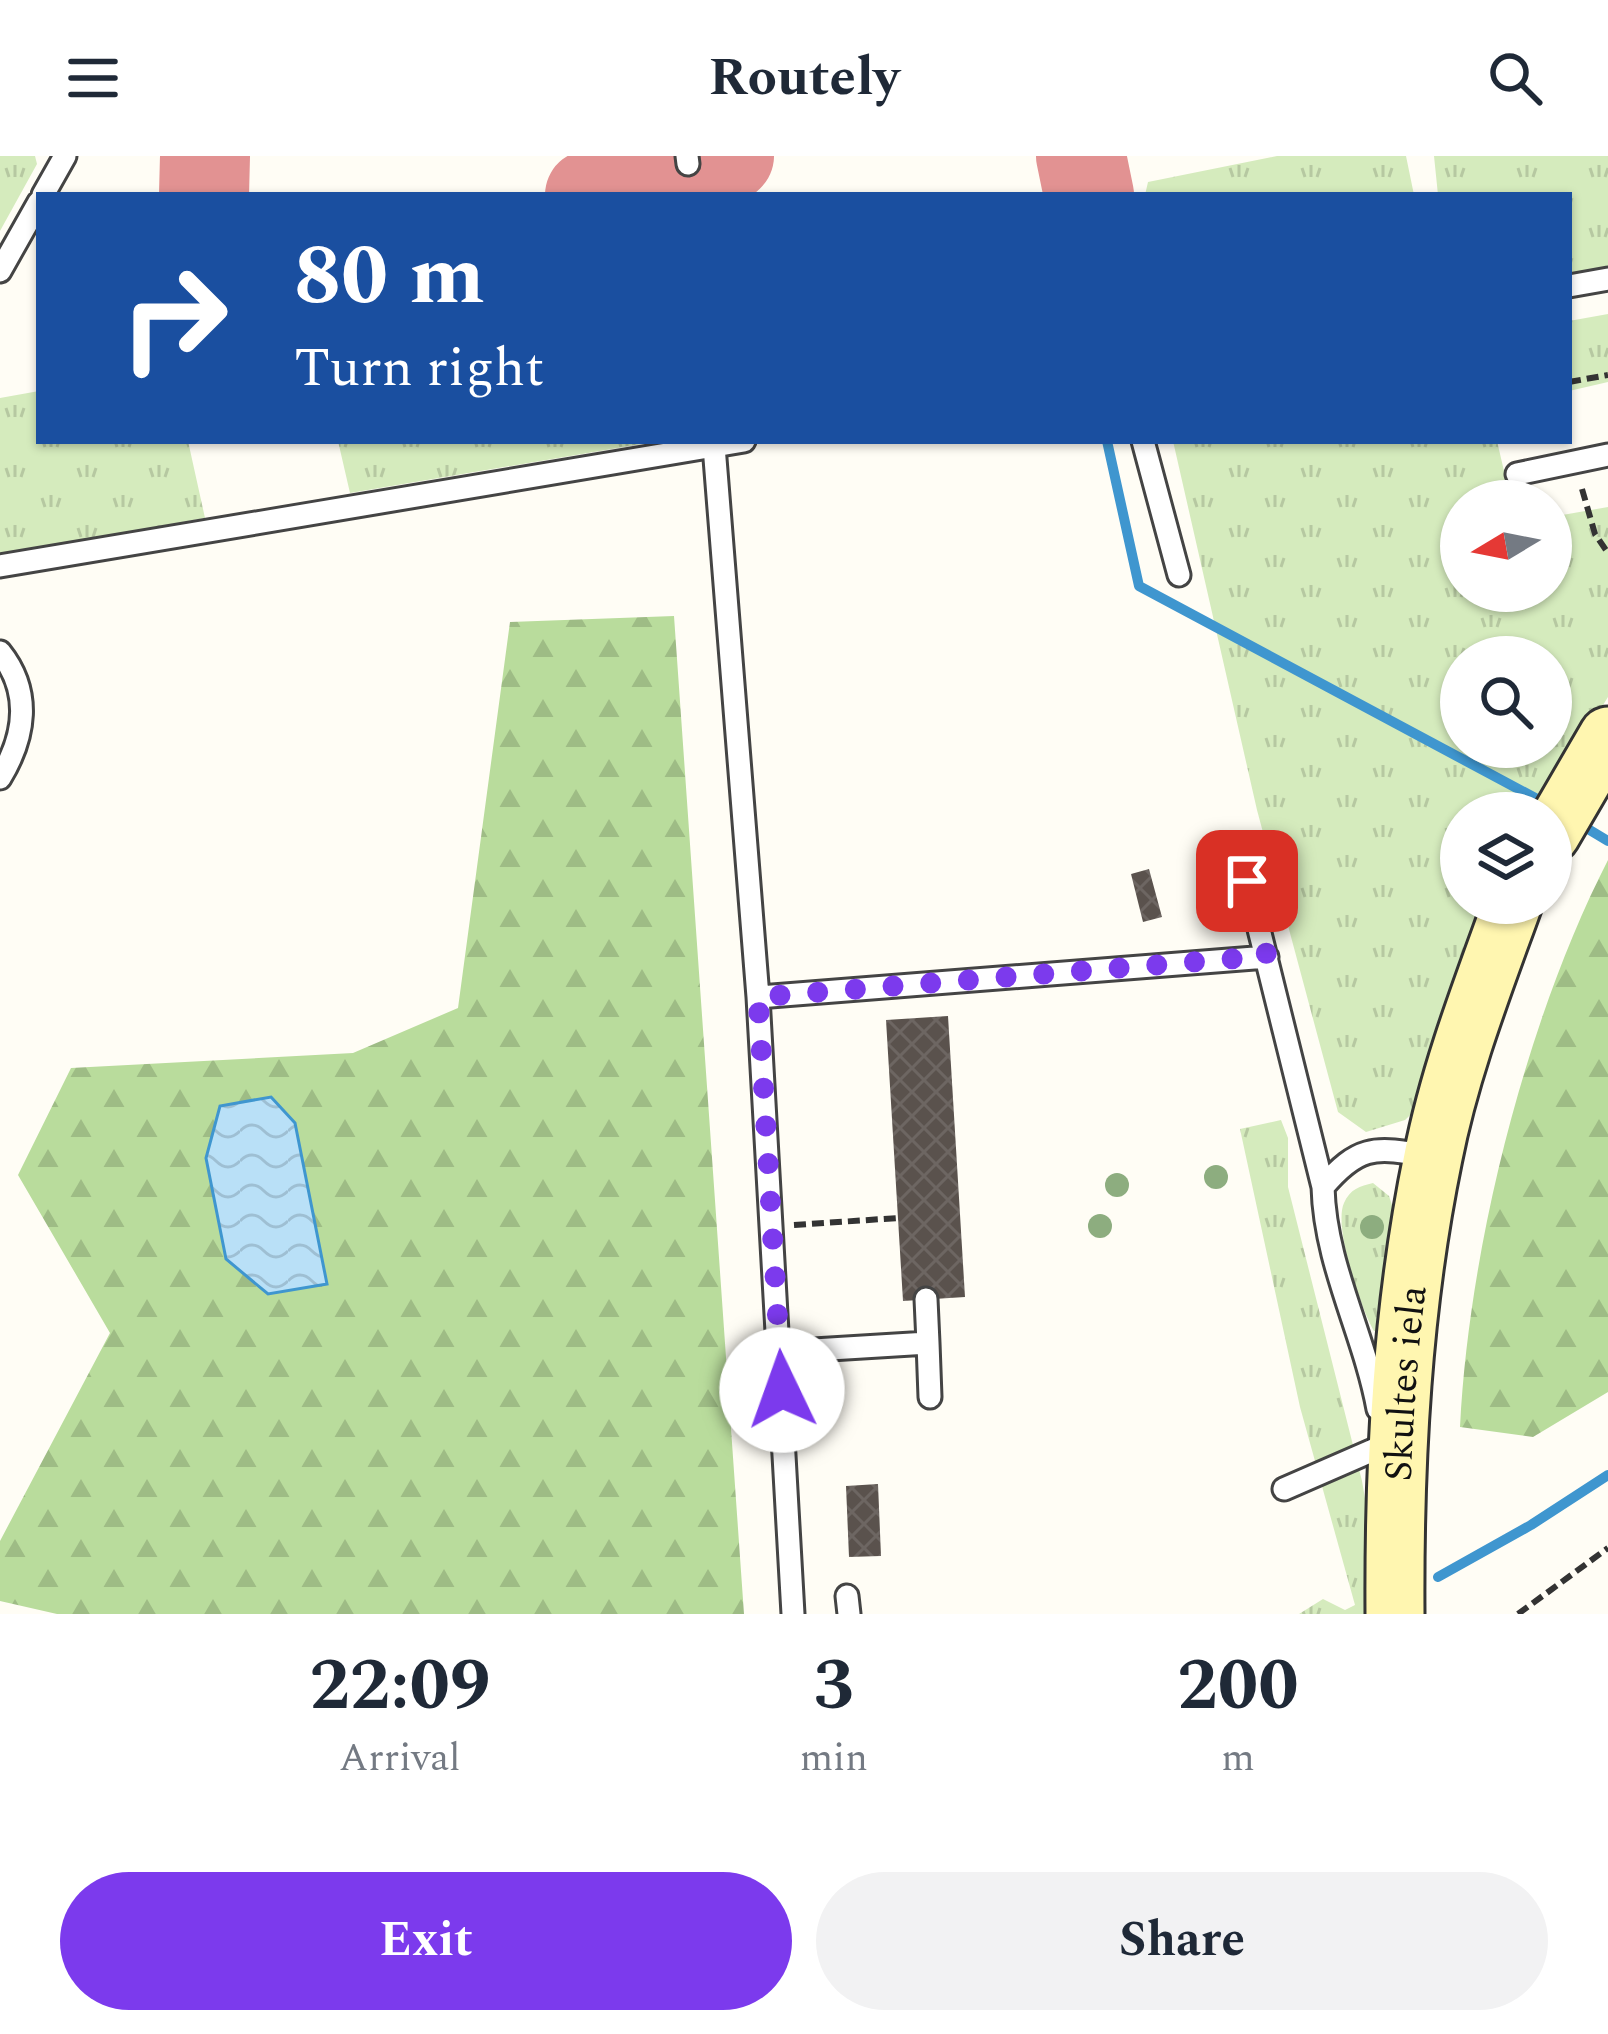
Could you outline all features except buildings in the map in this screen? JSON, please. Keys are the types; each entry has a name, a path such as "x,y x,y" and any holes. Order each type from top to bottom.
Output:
{"main road":[{"path":"1572,798 1608,736"},
{"name":"Skultes iela","path":"1395,1614 1390,1461 1433,1156 1469,1023 1506,924"}],"lane":[{"path":"44,192 65,156"},
{"path":"0,271 36,207"},
{"path":"1572,285 1608,279"},
{"path":"0,566 726,444"},
{"path":"1144,444 1179,575"},
{"path":"714,446 758,997 794,1614"},
{"path":"1517,474 1608,455"},
{"path":"0,652 19,686 23,718 16,751 0,778"},
{"path":"1247,881 1323,1187 1324,1222 1374,1385 1390,1461 1284,1489"},
{"path":"758,997 1267,956"},
{"path":"1323,1187 1344,1162 1377,1148 1433,1156"},
{"path":"926,1299 931,1397"},
{"path":"781,1352 928,1343"}],"path":[{"path":"1572,381 1608,375"},
{"path":"1577,462 1587,512 1608,553"},
{"path":"772,1226 898,1218"},
{"path":"1518,1614 1608,1548"}],"green space":[{"path":"0,156 35,156 37,164 0,231"},
{"path":"1277,156 1406,156 1413,192 1146,192 1148,182"},
{"path":"1434,156 1608,156 1608,270 1572,276 1572,192 1438,192"},
{"path":"1608,314 1608,382 1572,390 1572,320"},
{"path":"36,392 36,444 189,444 205,518 0,555 0,398"},
{"path":"339,444 641,444 350,493"},
{"path":"1174,444 1498,444 1506,480 1440,480 1440,612 1572,612 1572,513 1608,507 1608,697 1572,755 1572,636 1440,636 1440,768 1564,768 1549,792 1440,792 1440,924 1486,924 1426,1100 1405,1120 1366,1132 1338,1112 1257,810"},
{"path":"674,616 744,1614 57,1614 0,1601 0,1541 110,1333 18,1175 71,1068 353,1053 458,1008 510,622"},
{"path":"1608,860 1608,1392 1533,1437 1460,1427 1475,1285 1507,1136 1552,991"},
{"path":"1281,1120 1288,1138 1288,1187 1362,1481 1374,1551 1373,1614 1299,1614 1323,1599 1345,1610 1355,1605 1300,1407 1240,1129"},
{"path":"1373,1183 1389,1196 1398,1223 1380,1331 1374,1331 1362,1305 1342,1230 1346,1198"}],"water":[{"path":"271,1097 295,1123 327,1284 268,1294 226,1259 206,1158 220,1106"}],"waterway":[{"path":"1108,444 1139,586 1524,792"},
{"path":"1588,829 1608,841"},
{"path":"1438,1577 1608,1475"}],"taxiway":[{"path":"204,192 205,156"},
{"path":"601,192 729,156"},
{"path":"1081,156 1088,192"}],"route":[{"path":"782,1390 758,997 1267,956 1247,881"}]}
